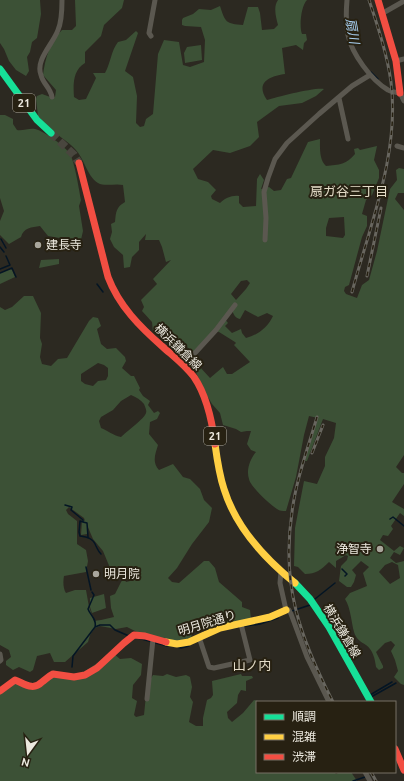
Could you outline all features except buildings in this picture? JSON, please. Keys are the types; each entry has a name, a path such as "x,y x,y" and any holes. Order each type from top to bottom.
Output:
{"main road":[{"path":"378,0 396,61 400,93"},
{"name":"21","path":"0,69 37,120 51,133"},
{"name":"横浜鎌倉線","path":"79,163 108,277 115,294 125,310 184,365 198,382 209,410 214,430 217,462 226,497 245,534 281,572 298,585 322,617 370,701"},
{"name":"明月院通り","path":"0,691 15,680 33,687 46,677 53,674 71,677 89,673 101,665 123,643 136,634 152,642 178,644 200,641 219,628 241,626 289,611"},
{"path":"396,752 404,770"}],"street":[{"path":"52,97 50,89 41,75 40,67 43,58 59,30 62,13 62,0"},
{"path":"151,36 149,33 155,0"},
{"path":"347,0 346,10 348,34 360,62 370,75 388,90 400,93 404,101"},
{"path":"383,14 404,1"},
{"path":"396,61 404,59"},
{"path":"265,240 266,218 264,192 275,159 287,143 352,86 370,75"},
{"path":"339,98 348,139"},
{"path":"397,146 404,148"},
{"path":"184,365 216,330 235,306"},
{"path":"281,572 280,583 289,611 307,658 328,701"},
{"path":"200,641 209,667 214,668 250,660 241,626"},
{"path":"147,699 152,642"},
{"path":"0,654 0,661"}],"green space":[{"path":"0,0 40,0 41,14 37,38 32,42 30,52 27,57 29,71 26,76 16,70 9,61 0,43"},
{"path":"75,0 124,0 122,8 104,25 101,36 85,52 85,63 76,73 74,97 79,100 86,99 96,78 93,73 105,73 118,42 126,40 136,31 138,33 125,71 133,77 137,96 136,123 140,127 144,126 146,119 153,114 158,54 164,40 179,42 183,65 190,67 204,62 205,40 201,27 182,25 183,18 193,14 199,9 211,10 220,6 223,16 227,21 233,24 243,25 248,7 258,7 262,30 274,29 278,25 275,9 278,0 307,0 303,7 301,21 302,34 306,34 307,40 304,43 303,50 296,45 282,48 285,74 269,79 263,85 262,89 267,100 305,91 324,89 316,96 302,103 279,106 257,122 259,137 250,146 230,153 213,150 193,169 198,179 208,182 216,190 211,196 212,199 220,203 229,197 239,196 239,203 243,207 256,206 257,179 260,174 264,180 261,189 269,187 274,191 281,190 287,179 291,178 308,142 320,139 321,157 326,166 346,162 355,154 354,149 358,148 360,150 377,146 374,160 379,170 379,178 372,195 366,200 362,214 367,216 367,226 362,237 349,285 345,287 344,291 346,294 357,298 362,285 369,280 377,251 390,189 397,180 396,170 399,168 404,169 404,193 398,193 395,199 404,210 404,455 396,467 404,473 404,484 392,502 404,509 404,516 400,513 391,526 393,529 388,536 383,535 380,540 394,551 400,546 404,548 400,555 394,552 390,558 396,563 404,561 404,685 394,677 398,671 391,651 395,645 391,641 385,643 376,652 383,666 383,668 379,670 376,667 372,652 357,638 354,632 350,611 345,599 350,593 367,586 363,573 369,567 361,561 352,570 356,575 354,582 351,587 347,587 339,581 341,566 347,560 348,556 346,555 336,561 336,568 329,562 315,572 305,574 298,567 294,566 295,528 304,481 317,484 325,466 325,457 334,438 336,423 323,419 307,461 305,461 318,418 309,416 296,477 286,511 280,511 274,507 256,491 248,476 249,465 256,452 251,450 247,444 251,431 241,432 223,425 220,413 212,404 205,392 194,368 199,366 210,378 223,367 227,374 232,374 250,362 234,345 236,343 235,342 219,332 214,331 194,352 164,331 156,335 153,332 152,322 142,311 144,307 141,300 157,284 153,279 171,260 166,262 159,240 145,240 146,234 139,242 139,250 132,257 130,267 124,268 123,255 114,247 110,239 112,232 111,224 115,222 118,208 125,202 123,185 104,185 94,180 81,157 73,147 55,133 38,116 37,96 42,94 53,98 55,97 56,90 43,75 51,45 62,30 72,30 76,26","holes":["344,217 345,235 343,238 326,236 326,228 329,218","247,280 250,283 236,300 231,294 241,281","232,309 234,316 240,319 245,310 258,317 267,313 273,316 262,330 255,335 246,338 241,329 232,333 225,326 228,323 224,318","392,562 398,565 400,578 390,584 379,572 385,565"]},
{"path":"201,45 202,60 185,63 184,53 187,47"},
{"path":"0,115 5,115 13,119 13,124 17,130 39,130 60,144 70,154 81,200 79,206 83,231 80,244 48,236 40,226 26,230 21,237 9,244 0,235 0,221 4,211 0,198"},
{"path":"59,259 59,264 39,268 41,260"},
{"path":"10,269 15,277 0,284 0,273"},
{"path":"24,296 33,296 41,313 40,338 42,344 40,357 42,364 51,366 58,359 67,358 89,321 93,317 98,318 101,326 97,329 101,344 107,349 116,348 125,357 126,361 122,368 131,376 134,376 140,388 139,390 143,396 150,401 148,405 154,413 158,411 160,413 157,419 150,422 149,434 158,445 155,464 159,470 173,464 183,477 190,479 200,489 204,500 212,508 209,522 192,544 177,568 168,578 172,582 179,583 204,561 209,561 215,568 219,582 242,602 242,607 250,610 251,619 207,634 204,626 192,630 191,640 176,642 137,632 127,627 116,629 100,626 95,628 90,635 88,642 65,662 54,662 50,653 37,656 33,670 30,672 19,667 13,670 6,665 6,661 11,657 9,650 0,645 0,307 5,310 12,307","holes":["98,363 108,368 108,376 106,380 98,381 93,386 85,384 81,381 81,374","131,395 144,404 146,411 145,415 121,437 101,428 99,421 101,417 113,410 121,401","69,507 84,518 85,521 73,512 82,520 81,535 87,534 87,525 93,539 103,551 110,568 116,570 133,567 134,580 126,582 124,578 115,594 110,596 111,608 114,617 94,621 89,607 86,590 75,590 66,593 65,591 64,576 86,572 88,561 86,550 77,544 77,521 68,514 66,510"]},
{"path":"104,594 106,608 92,613 90,598"},
{"path":"113,653 120,659 131,658 142,664 141,675 133,685 132,698 137,701 134,715 136,717 144,715 147,685 153,675 163,676 167,674 176,677 186,675 190,677 192,687 190,697 193,702 189,722 196,726 203,726 203,718 207,700 213,695 212,681 241,674 242,676 252,676 253,678 246,681 246,691 241,690 238,695 237,703 227,712 228,718 232,722 243,713 254,700 258,701 256,701 256,773 352,773 357,781 0,781 0,692 15,682 27,687 51,676 74,678"}],"waterway":[{"name":"扇川","path":"371,72 378,79"},
{"path":"1,239 6,248"},
{"path":"0,247 4,252"},
{"path":"0,269 10,265 6,256"},
{"path":"0,273 12,268 16,277"},
{"path":"97,284 103,292"},
{"path":"65,505 72,507 71,510 83,520 83,522 80,521 80,536 87,537 95,543 101,554"},
{"path":"390,519 393,517 404,526"},
{"path":"83,522 87,523 88,537"},
{"path":"86,567 91,590"},
{"path":"342,569 347,574 345,576"},
{"path":"315,599 335,583"},
{"path":"92,592 94,595 88,609 94,619 95,627"},
{"path":"292,611 310,605"},
{"path":"233,628 260,624 278,618"},
{"path":"72,667 73,656 95,627 100,625 110,625 115,630 129,636"},
{"path":"138,638 167,646"},
{"path":"177,647 181,648 189,646"},
{"path":"370,695 392,682"},
{"path":"371,697 396,683"},
{"path":"353,781 365,777"}],"tunnel":[{"path":"51,133 74,155 79,163"}],"railway":[{"path":"352,292 382,188 391,135 393,108 391,82 385,51 369,0"},
{"path":"367,276 381,208"},
{"path":"317,417 299,476 294,500 289,539 289,564 291,587 303,633 311,655 332,701"},
{"path":"312,453 323,425"},
{"path":"372,773 376,781"}],"traffic: fast":[{"path":"0,69 37,120 51,133"},
{"path":"295,583 310,599 329,627 370,701"}],"traffic: slow":[{"path":"215,444 222,483 236,517 262,553 295,583"},
{"path":"166,642 177,644 189,642 220,628 270,617 286,610"}],"traffic: jam":[{"path":"378,0 396,61 400,93"},
{"path":"79,163 108,277 113,288 124,307 138,324 183,365 199,384 206,400 215,444"},
{"path":"0,691 15,680 26,685 35,686 39,685 53,674 74,677 85,675 97,668 134,635 145,636 166,642"},
{"path":"396,751 404,770"}],"place":[{"name":"建長寺","path":"38,245"},
{"name":"浄智寺","path":"380,549"},
{"name":"明月院","path":"96,574"}],"district":[{"name":"扇ガ谷三丁目","path":"349,191"},
{"name":"山ノ内","path":"252,665"}]}
